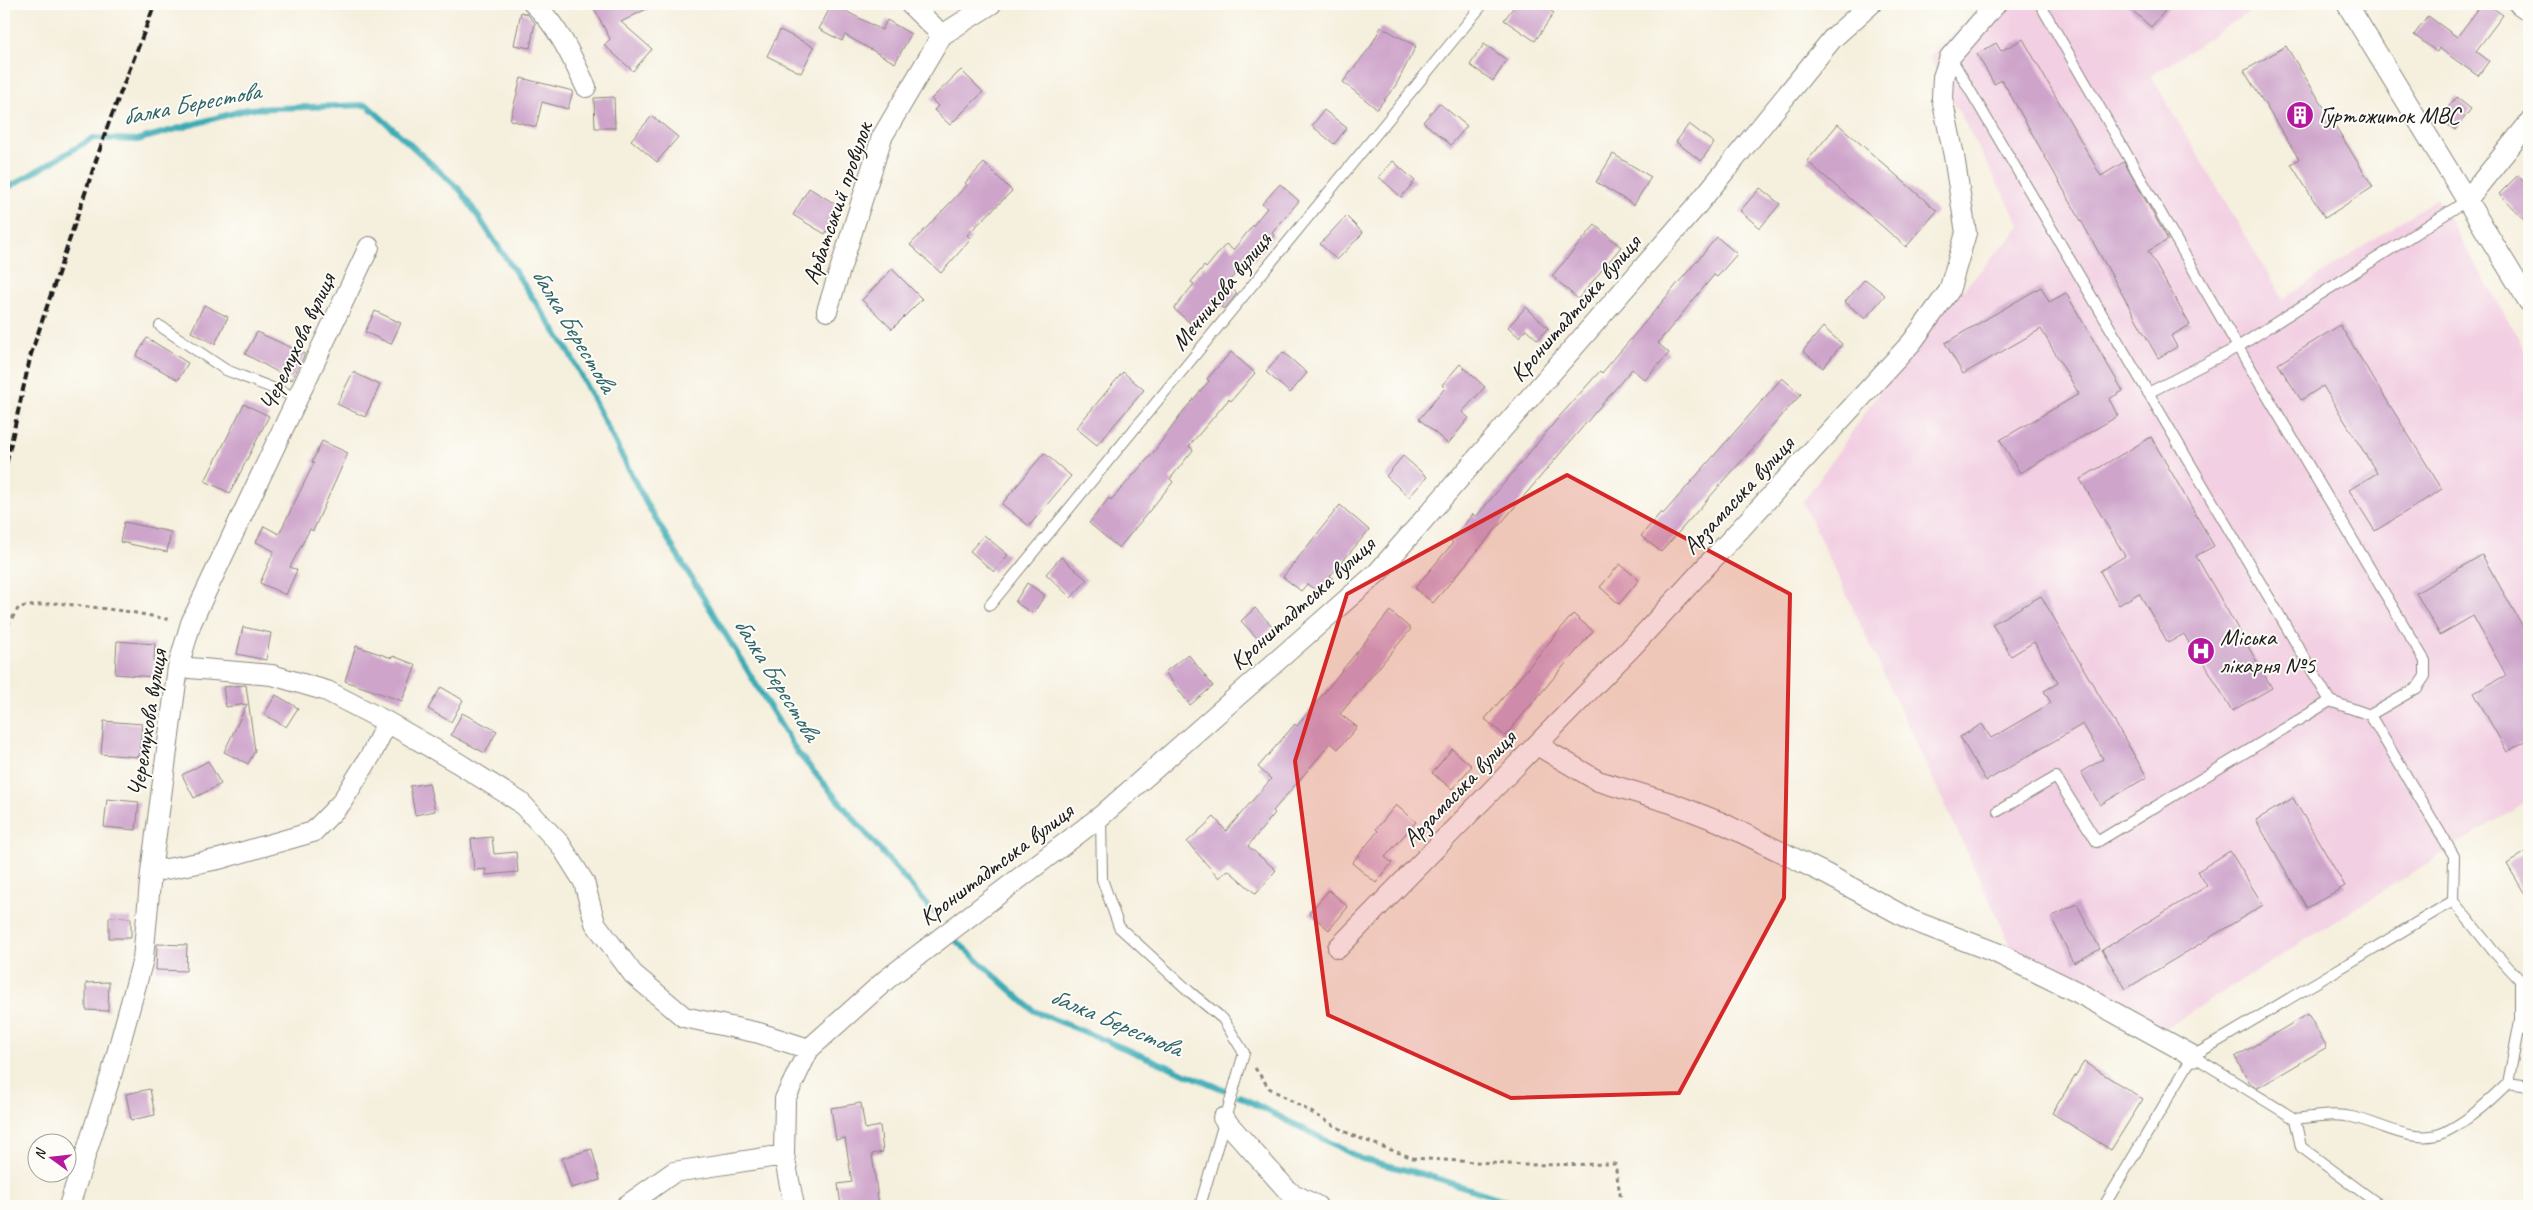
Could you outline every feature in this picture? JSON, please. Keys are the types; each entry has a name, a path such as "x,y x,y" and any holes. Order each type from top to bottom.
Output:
{"street":[{"path":"534,4 542,11 570,51 586,86"},
{"path":"910,4 942,35"},
{"name":"Арбатський провулок","path":"827,311 882,137 942,35 991,4"},
{"name":"Кронштадтська вулиця","path":"794,1206 784,1155 785,1099 809,1050 887,979 1101,816 1378,572 1694,209 1833,38 1871,4"},
{"name":"Арзамаська вулиця","path":"1338,948 1632,647 1899,356 1949,291 1966,233 1954,156 1942,98 1943,77 1950,57 1996,4"},
{"path":"2348,4 2529,302"},
{"path":"2519,4 2529,10"},
{"path":"2466,201 2529,123"},
{"name":"Черемухова вулиця","path":"69,1206 112,1072 143,959 150,872 178,667 191,623 369,247"},
{"path":"178,667 272,675 327,691 387,722 520,802 560,844 584,882 595,923 633,974 684,1017 759,1033 809,1050"},
{"path":"150,872 219,859 313,832 342,803 371,755 387,722"},
{"path":"1537,744 1598,781 1671,803 1720,822 1826,874 1911,920 1997,953 2076,992 2193,1056"},
{"path":"1223,1118 1289,1192 1317,1206"},
{"path":"626,1206 674,1172 784,1155"}],"lane":[{"name":"Мечникова вулиця","path":"990,605 1483,4"},
{"path":"2040,4 2238,347 2425,660 2425,676 2416,688 2370,715"},
{"path":"1950,57 2330,701 2370,715 2454,856 2453,901 2494,952 2520,980 2520,1021 2508,1083 2487,1104 2444,1133 2420,1137 2352,1117 2325,1115 2295,1119 2193,1056"},
{"path":"2148,393 2238,347 2466,201"},
{"path":"160,326 226,370 298,398"},
{"path":"1998,812 2056,777 2097,842 2330,701"},
{"path":"1101,816 1102,879 1119,927 1190,992 1223,1019 1244,1053 1223,1118 1200,1206"},
{"path":"2104,1206 2193,1056 2453,901"},
{"path":"2508,1083 2529,1086"},
{"path":"2295,1119 2301,1147 2381,1206"}],"path":[{"path":"4,632 19,607 58,603 131,612 191,623"},
{"path":"1244,1053 1269,1088 1351,1135 1413,1158 1523,1165 1615,1164 1622,1206"}],"highlighted area":[{"path":"1567,475 1790,594 1784,898 1679,1093 1511,1098 1328,1015 1295,761 1347,594"}],"shaded area":[{"name":"Міська лікарня №5","path":"1986,4 2261,4 2151,76 2283,299 2437,198 2529,357 2529,799 2163,1030 2013,950 1803,502 1911,347 2021,226 1929,57"}],"building":[{"path":"592,4 601,4 605,8 613,4 656,4 621,22 652,49 633,71 604,45 610,39"},
{"path":"832,4 882,30 887,20 911,34 895,63 845,35 842,41 819,29"},
{"path":"1516,4 1541,4 1554,13 1535,41 1504,20"},
{"path":"2125,4 2171,4 2151,27"},
{"path":"2482,4 2487,4 2503,15 2476,51 2489,61 2478,76 2439,48 2437,52 2414,35 2428,16 2457,37"},
{"path":"521,12 527,14 535,23 530,48 514,45"},
{"path":"1381,27 1416,46 1396,85 1377,109 1343,82 1371,46"},
{"path":"780,30 814,47 801,73 767,56"},
{"path":"2023,39 2101,176 2124,162 2168,240 2148,251 2190,325 2171,336 2177,347 2158,358 2002,80 1994,84 1977,54 1996,43 2001,51"},
{"path":"1484,44 1507,60 1493,81 1470,65"},
{"name":"Гуртожиток МВС","path":"2286,46 2373,187 2325,218 2291,164 2299,159 2244,71"},
{"path":"961,70 983,92 950,125 934,110 938,106 931,99"},
{"path":"521,78 573,91 568,109 542,102 536,127 510,120"},
{"path":"614,97 615,128 595,128 594,98"},
{"path":"2456,97 2471,109 2455,130 2440,118"},
{"path":"1439,103 1467,126 1451,145 1423,122"},
{"path":"1324,110 1347,128 1334,144 1312,126"},
{"path":"652,116 678,137 657,162 631,140"},
{"path":"1689,124 1714,143 1701,161 1676,142"},
{"path":"1838,124 1937,211 1906,247 1807,161"},
{"path":"1613,154 1651,177 1634,205 1596,182"},
{"path":"1393,161 1415,181 1401,197 1379,177"},
{"path":"984,163 1012,191 967,235 971,239 941,273 910,245 967,185 965,183"},
{"path":"2518,175 2529,186 2529,225 2499,194"},
{"path":"1280,184 1299,201 1272,233 1274,235 1254,260 1250,256 1226,285 1237,293 1224,309 1217,303 1196,328 1174,309 1194,284 1191,282 1204,266 1206,268 1226,244 1233,250 1267,208 1262,204"},
{"path":"809,188 842,208 825,234 793,215"},
{"path":"1760,188 1780,204 1760,228 1740,211"},
{"path":"1346,216 1363,233 1337,260 1320,244"},
{"path":"1595,225 1621,247 1578,299 1552,276"},
{"path":"1717,237 1737,254 1717,277 1714,275 1658,343 1669,353 1645,380 1632,369 1433,603 1415,588 1453,543 1451,541 1473,514 1476,517 1600,371 1602,373"},
{"path":"892,269 922,299 892,329 862,300"},
{"path":"1865,279 1885,295 1865,319 1845,302"},
{"path":"2041,287 2049,302 2066,293 2123,391 2109,399 2118,416 2020,473 2000,440 2079,394 2041,329 1963,374 1945,343"},
{"path":"204,305 228,317 215,344 191,332"},
{"path":"1526,307 1548,328 1538,340 1526,329 1519,337 1508,327"},
{"path":"375,311 401,323 391,344 365,332"},
{"path":"2340,325 2442,489 2375,531 2349,490 2377,473 2323,386 2301,400 2278,364"},
{"path":"1823,327 1842,344 1823,368 1803,351"},
{"path":"257,332 305,354 292,380 245,354"},
{"path":"147,338 188,363 178,380 136,356"},
{"path":"1231,352 1255,373 1231,401 1229,399 1189,446 1193,450 1170,479 1173,482 1119,548 1089,523 1109,498 1111,500 1153,453 1186,408 1209,381 1207,379"},
{"path":"1283,352 1307,373 1290,393 1266,372"},
{"path":"1460,364 1485,387 1462,412 1469,418 1448,444 1419,419 1445,388 1442,385"},
{"path":"353,372 380,385 365,417 337,404"},
{"path":"1123,372 1144,390 1097,445 1076,428"},
{"path":"1782,378 1801,394 1661,552 1641,536 1661,512 1663,514"},
{"path":"244,404 269,416 230,493 205,481"},
{"path":"2151,437 2214,546 2196,556 2272,688 2232,711 2202,659 2199,661 2184,634 2168,643 2139,593 2119,605 2100,571 2125,556 2080,479"},
{"path":"322,441 348,453 313,531 310,529 290,567 297,570 286,595 260,583 274,551 256,542 264,526 279,534 314,463 312,462"},
{"path":"1044,453 1071,476 1029,526 1002,504"},
{"path":"1403,456 1427,477 1409,497 1386,476"},
{"path":"1340,505 1369,530 1330,576 1333,578 1321,594 1307,584 1301,591 1283,577"},
{"path":"124,522 171,532 167,552 120,542"},
{"path":"984,535 1008,555 994,572 970,551"},
{"path":"2482,555 2529,637 2529,739 2507,752 2474,693 2506,675 2473,616 2440,635 2416,593"},
{"path":"1061,557 1087,580 1071,598 1046,574"},
{"path":"1620,564 1639,580 1619,604 1600,587"},
{"path":"1027,583 1045,595 1033,614 1015,602"},
{"path":"2041,596 2147,777 2100,805 2081,772 2103,759 2083,724 1986,781 1960,737 1982,724 1991,738 2051,703 2044,691 2058,683 2034,642 2011,656 1992,624"},
{"path":"1255,608 1273,627 1259,640 1241,621"},
{"path":"1390,611 1411,629 1340,714 1357,727 1338,749 1331,743 1273,811 1275,813 1248,846 1276,870 1256,894 1228,870 1219,878 1187,842 1214,817 1226,831 1271,779 1258,767 1295,724 1297,726"},
{"path":"1573,614 1593,631 1505,736 1485,719"},
{"path":"243,627 271,633 266,660 237,654"},
{"path":"117,641 155,644 153,677 115,674"},
{"path":"356,646 392,658 393,656 416,665 402,701 345,681"},
{"path":"1188,654 1213,686 1190,705 1165,672"},
{"path":"246,685 255,751 248,764 224,752 247,704 226,707 223,687"},
{"path":"441,687 463,700 451,722 428,709"},
{"path":"276,695 298,708 286,727 264,714"},
{"path":"462,713 497,731 485,753 451,735"},
{"path":"104,721 142,724 139,757 101,754"},
{"path":"1452,749 1472,766 1452,789 1432,773"},
{"path":"208,761 221,784 194,798 182,775"},
{"path":"429,783 435,811 415,815 410,786"},
{"path":"2293,798 2345,886 2307,908 2256,820"},
{"path":"107,799 139,802 136,830 104,827"},
{"path":"1396,805 1416,822 1385,857 1392,863 1376,883 1352,863"},
{"path":"492,837 494,854 516,852 518,872 486,875 486,869 474,870 471,839"},
{"path":"2529,850 2529,901 2507,864"},
{"path":"2230,851 2263,905 2126,989 2102,950 2207,886 2198,871"},
{"path":"1329,890 1348,907 1329,930 1309,913"},
{"path":"2077,904 2100,949 2074,963 2051,917"},
{"path":"109,917 131,918 131,938 109,938"},
{"path":"157,944 187,945 186,971 156,970"},
{"path":"109,982 108,1011 86,1010 86,983"},
{"path":"2308,1014 2327,1047 2258,1088 2250,1083 2235,1057"},
{"path":"2084,1062 2143,1099 2111,1150 2052,1113"},
{"path":"150,1089 155,1115 131,1120 126,1094"},
{"path":"861,1103 865,1129 880,1126 883,1152 872,1154 879,1206 841,1206 838,1184 852,1182 845,1138 836,1140 831,1108"},
{"path":"592,1149 600,1180 571,1188 562,1158"}],"waterway":[{"name":"балка Берестова","path":"4,190 93,138 137,140 248,109 367,105 461,191 569,352 646,503 797,752 933,912"},
{"name":"балка Берестова","path":"954,939 1034,1011 1225,1090"},
{"name":"балка Берестова","path":"1239,1096 1362,1159 1430,1176 1523,1206"}],"railway":[{"path":"4,474 31,354 108,125 155,4"}],"place":[{"name":"Гуртожиток МВС","path":"2300,115"},
{"name":"Міська лікарня №5","path":"2201,651"}]}
